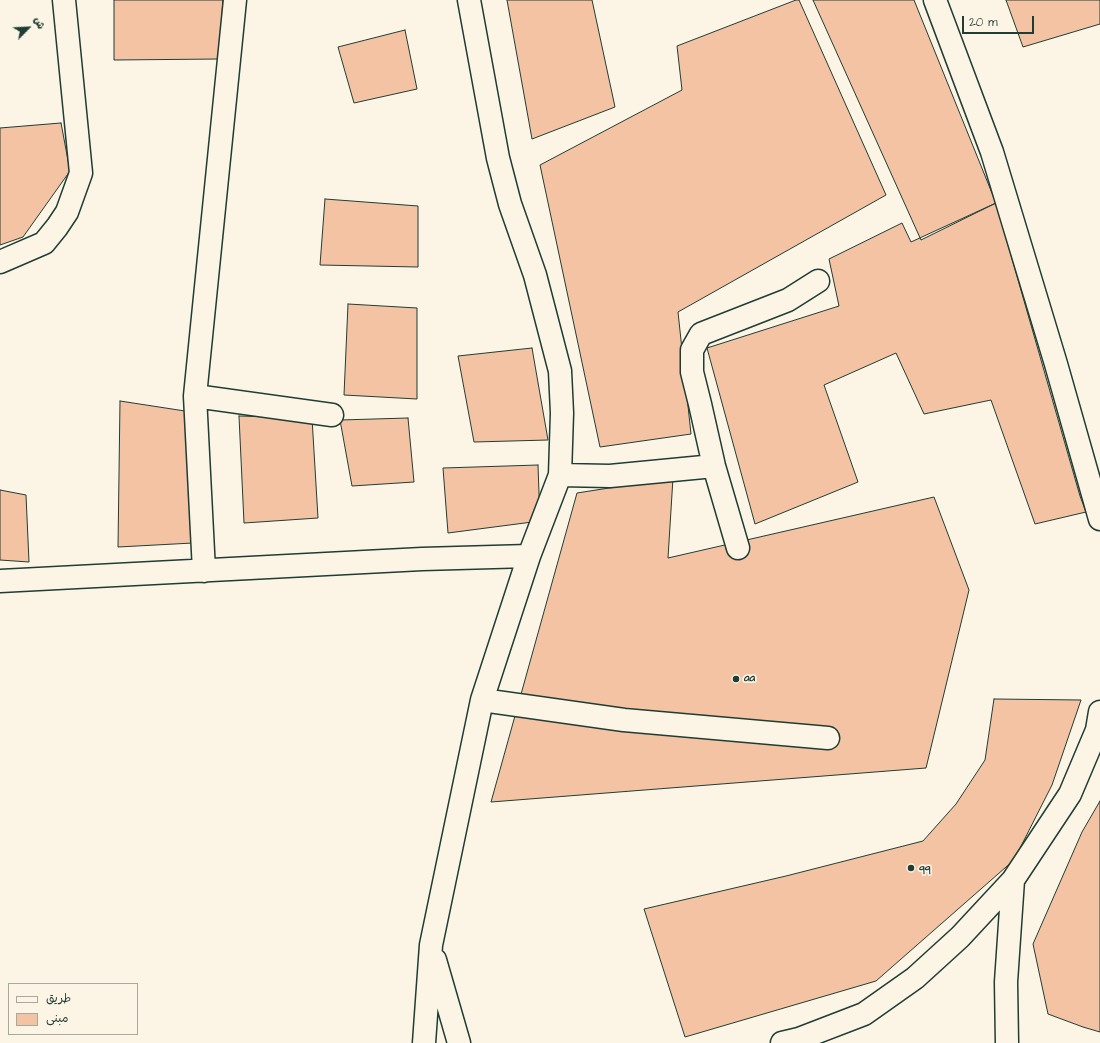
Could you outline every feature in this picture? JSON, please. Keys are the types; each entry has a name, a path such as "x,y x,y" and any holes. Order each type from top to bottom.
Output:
{"street":[{"path":"0,262 44,243 58,227 67,212 81,174 64,0"},
{"path":"204,572 195,396 235,0"},
{"path":"424,1043 431,945 482,700 529,556 560,475 562,413 560,371 535,275 510,204 498,158 469,0"},
{"path":"935,0 992,152 1056,364 1100,519"},
{"path":"738,548 714,466 692,372 692,350 701,334 788,300 818,281"},
{"path":"195,396 332,415"},
{"path":"560,475 610,476 714,466"},
{"path":"0,582 422,559 529,556"},
{"path":"482,700 624,720 828,738"},
{"path":"794,1042 864,1014 915,978 960,937 1013,880 1070,794 1097,730 1100,712"},
{"path":"1007,1043 1006,982 1013,880"},
{"path":"431,945 459,1043"}],"building":[{"path":"114,0 223,0 219,59 114,60"},
{"path":"507,0 592,0 615,107 532,139"},
{"path":"799,0 886,195 678,312 691,434 600,447 540,165 682,90 677,46"},
{"path":"813,0 914,0 996,203 921,240"},
{"path":"1006,0 1100,0 1100,24 1023,47"},
{"path":"405,30 417,89 354,103 338,47"},
{"path":"61,123 70,171 23,237 0,245 0,128"},
{"path":"325,199 418,206 418,267 320,265"},
{"path":"996,203 1080,496 1086,512 1035,524 991,400 924,414 896,353 824,385 858,482 755,524 707,348 839,306 829,259 902,223 911,242"},
{"path":"348,304 417,308 417,399 344,395"},
{"path":"532,348 548,440 474,442 458,356"},
{"path":"120,401 185,411 193,543 118,547"},
{"path":"239,416 312,418 318,518 244,523"},
{"path":"408,418 414,482 352,486 340,420"},
{"path":"538,465 540,521 448,533 443,468"},
{"name":"aa","path":"673,478 668,558 934,497 969,590 926,768 491,802 577,493"},
{"path":"0,490 26,495 29,562 0,560"},
{"name":"qq","path":"994,699 1081,700 1052,785 1014,860 876,981 685,1037 644,909 786,876 923,841 956,804 985,760"},
{"path":"1100,801 1100,1032 1048,1014 1033,944 1082,832"}],"place":[{"name":"aa","path":"736,679"},
{"name":"qq","path":"911,868"}]}
